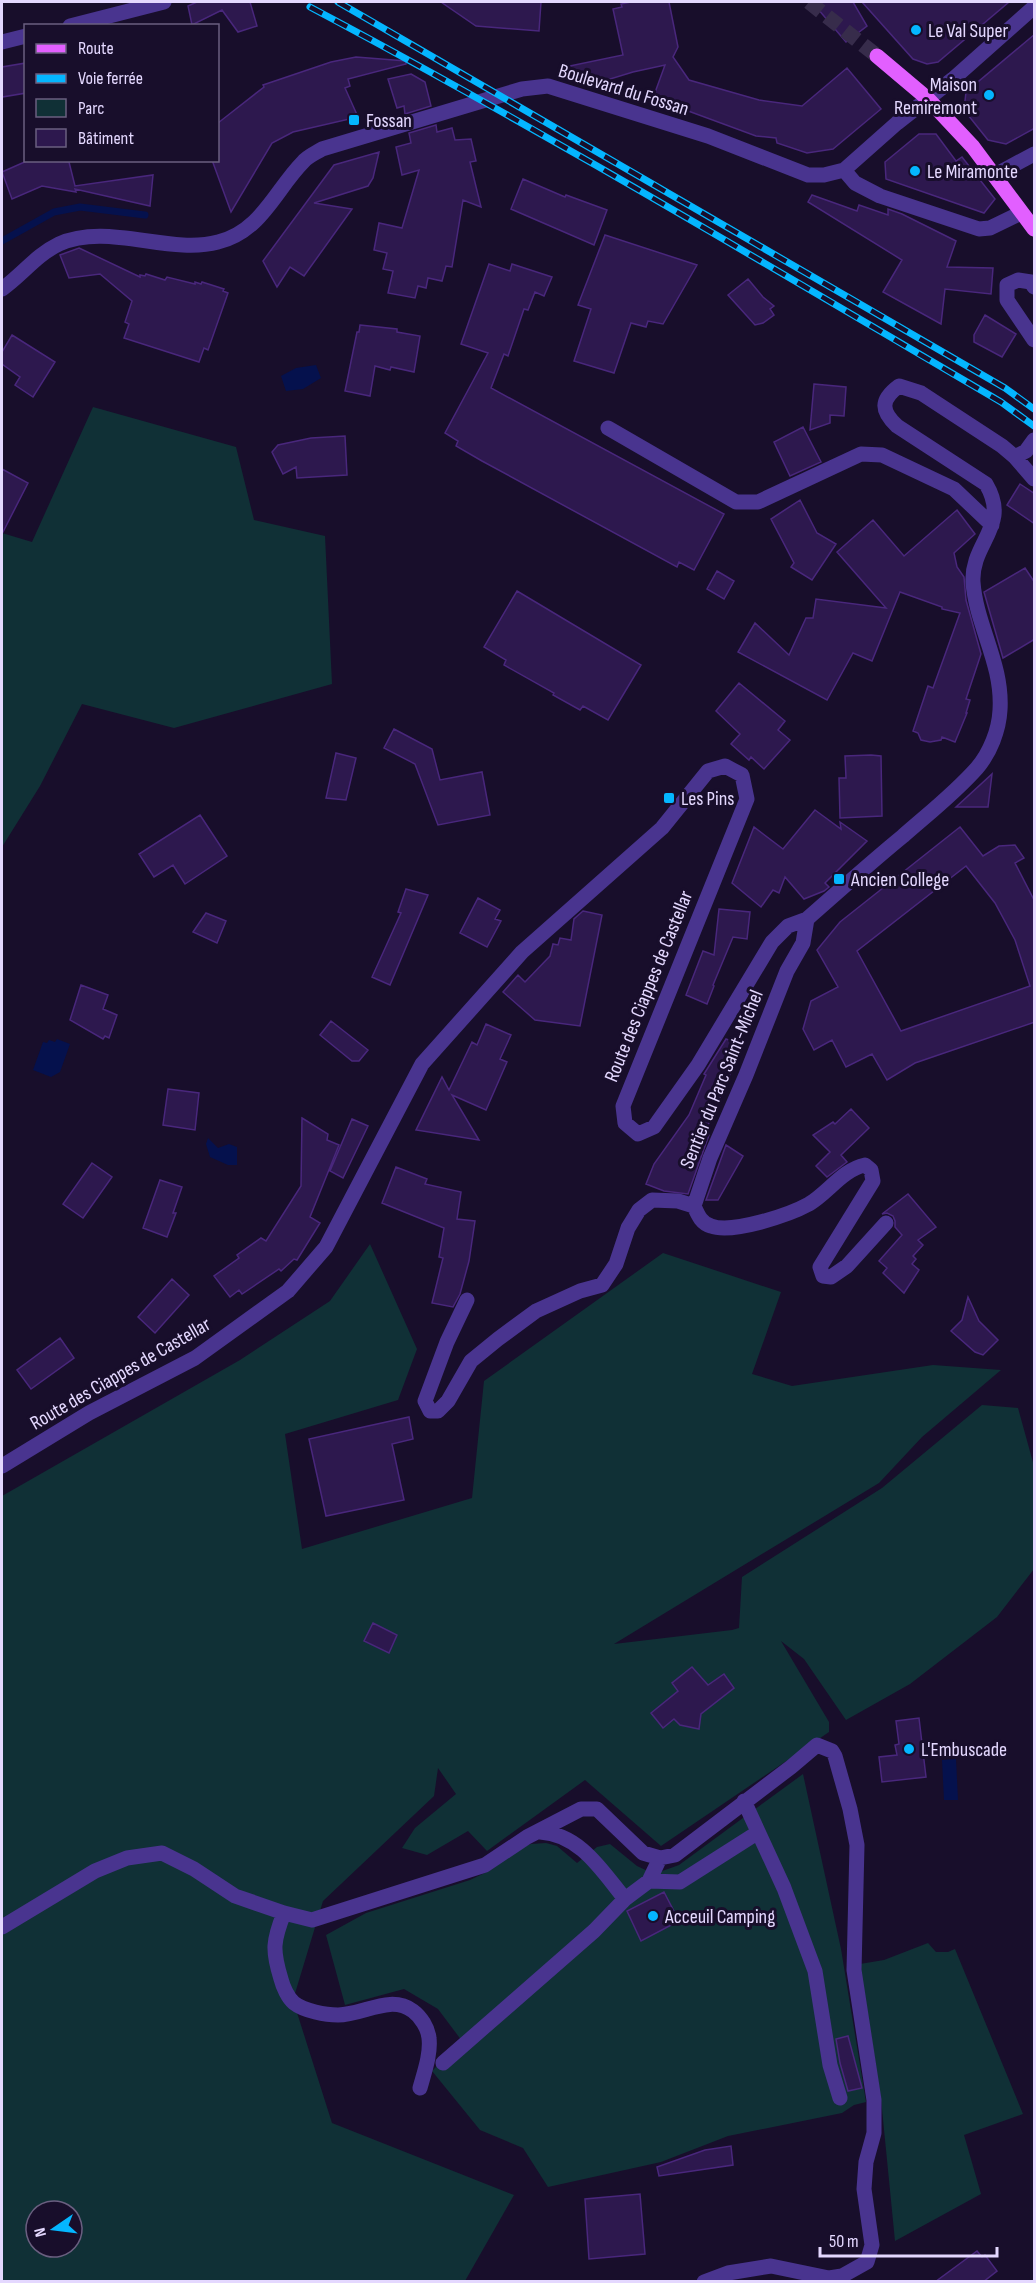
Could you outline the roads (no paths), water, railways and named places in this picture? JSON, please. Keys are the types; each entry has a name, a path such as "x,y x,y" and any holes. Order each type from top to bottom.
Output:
{"main road":[{"path":"877,57 928,99 973,147 1035,229"}],"street":[{"path":"78,24 164,2"},
{"path":"1022,213 990,228 979,229 880,196 855,183 844,170 1035,7"},
{"path":"2,42 24,36"},
{"name":"Boulevard du Fossan","path":"2,289 42,253 62,243 92,237 193,245 220,242 240,232 262,216 304,161 322,149 522,88 548,86 708,136 808,175 824,175 844,170"},
{"path":"995,175 1035,154"},
{"path":"1035,287 1031,282 1018,280 1007,285 1007,300 1035,340"},
{"name":"Route des Ciappes de Castellar","path":"2,1466 89,1413 195,1358 288,1291 326,1247 422,1064 522,952 662,828 708,771 725,766 742,776 747,799 623,1106 625,1123 638,1134 654,1127 698,1065 772,942 788,926 807,919 942,803 978,767 994,741 1000,712 999,679 974,589 973,572 996,512 994,497 986,484 897,426 886,416 885,404 890,393 899,386 921,393 1002,446 1025,450"},
{"path":"608,428 736,502 758,502 861,454 882,454 954,489 992,525"},
{"path":"1025,450 1035,479"},
{"name":"Sentier du Parc Saint-Michel","path":"694,1206 710,1158 787,971 803,943 807,919"},
{"path":"467,1300 447,1342 425,1401 430,1411 438,1411 448,1401 471,1362 536,1311 580,1291 602,1285 616,1264 628,1228 639,1210 652,1200 678,1201 694,1206 700,1220 712,1227 736,1228 761,1222 808,1204 854,1167 865,1165 872,1170 873,1181 820,1267 823,1276 831,1277 848,1266 886,1223"},
{"path":"2,1927 96,1871 127,1858 162,1853 194,1869 235,1896 312,1920 485,1865 527,1837 581,1809 597,1809 643,1853 660,1858 675,1855 791,1767 816,1745 832,1751 836,1756 857,1845 854,1970 874,2100 874,2133 866,2162 864,2188 872,2246 867,2262 840,2279 771,2266 728,2273 704,2282"},
{"path":"744,1801 784,1888 814,1971 830,2065 840,2098"},
{"path":"540,1832 553,1833 576,1844 588,1854 625,1899"},
{"path":"649,1881 680,1882 757,1833"},
{"path":"443,2063 594,1931 625,1899 649,1881 660,1858"},
{"path":"284,1913 274,1938 275,1962 283,1986 295,2003 318,2013 340,2015 381,2005 405,2005 421,2017 429,2038 427,2060 420,2088"}],"waterway":[{"path":"2,241 54,212 80,207 145,215"}],"tunnel":[{"path":"809,2 877,56"}],"railway":[{"path":"338,2 1005,388 1034,409"},
{"path":"310,7 484,102 657,201 1001,402 1034,426"}],"place":[{"name":"Le Val Super","path":"916,30"},
{"name":"Maison Remiremont","path":"989,95"},
{"name":"Fossan","path":"354,120"},
{"name":"Le Miramonte","path":"915,171"},
{"name":"Les Pins","path":"669,798"},
{"name":"Ancien College","path":"839,879"},
{"name":"L'Embuscade","path":"909,1749"},
{"name":"Acceuil Camping","path":"653,1916"}]}
